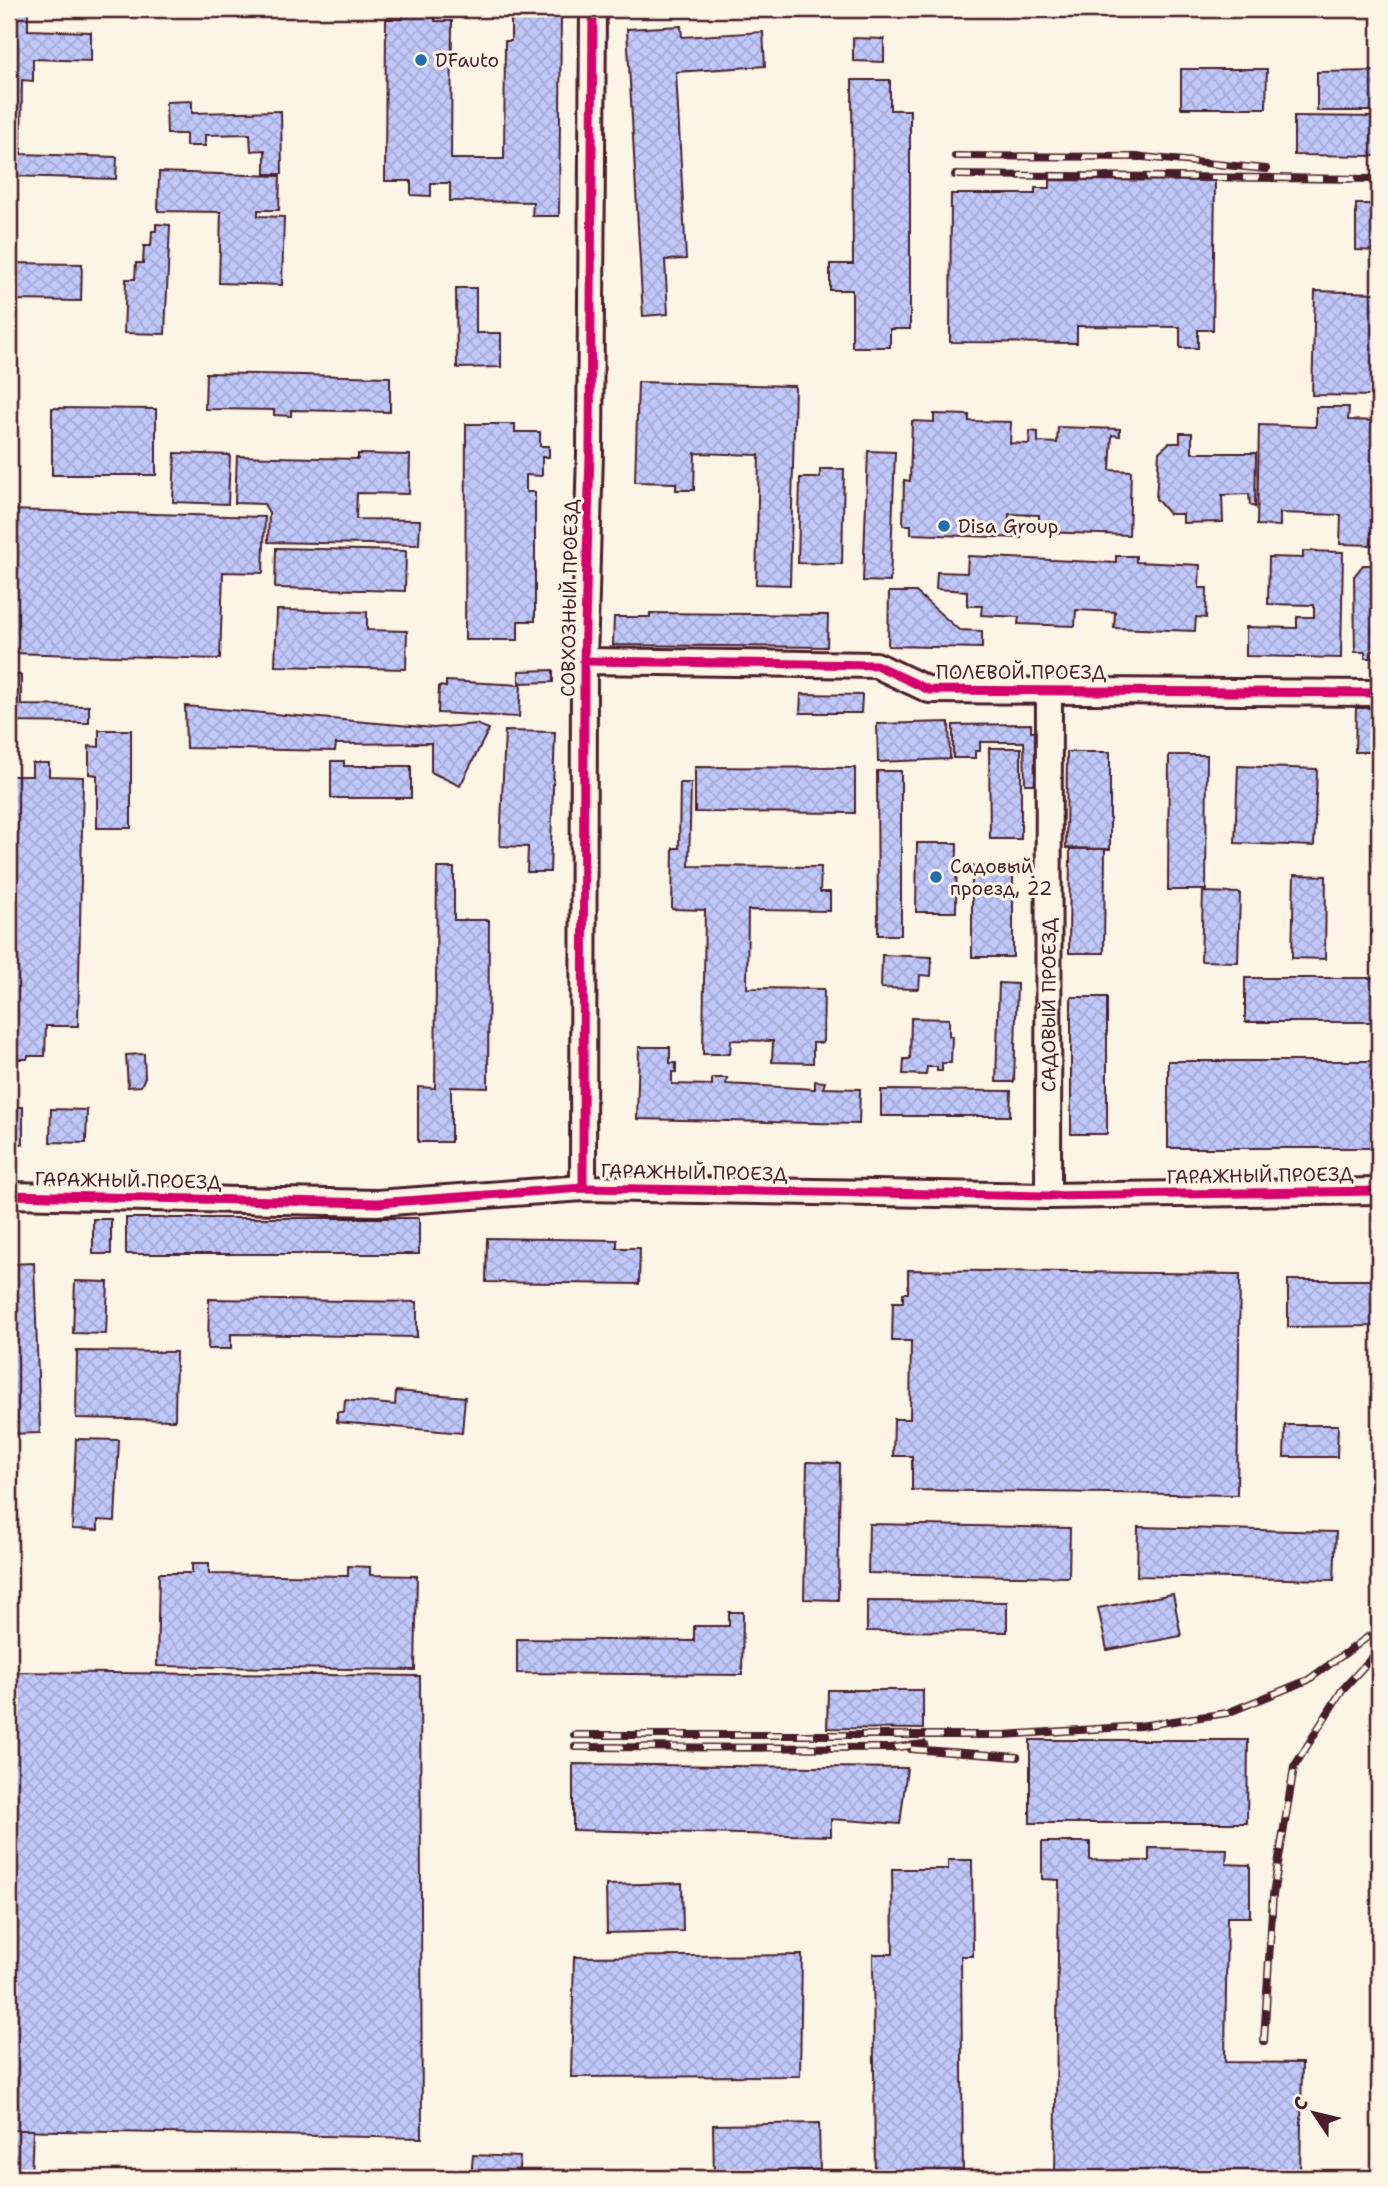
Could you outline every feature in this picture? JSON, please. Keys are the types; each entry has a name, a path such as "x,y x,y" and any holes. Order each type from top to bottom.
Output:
{"street":[{"name":"СОВХОЗНЫЙ ПРОЕЗД","path":"583,1188 584,661 590,453 593,9"},
{"name":"ПОЛЕВОЙ ПРОЕЗД","path":"584,661 876,665 929,690 1379,693"},
{"name":"САДОВЫЙ ПРОЕЗД","path":"1048,1196 1049,690"},
{"name":"ГАРАЖНЫЙ ПРОЕЗД","path":"9,1195 377,1203 583,1188 1048,1196 1379,1191"}],"building":[{"path":"9,9 28,9 28,30 91,32 91,61 33,59 33,81 22,80 21,154 117,157 116,179 9,176"},
{"path":"204,9 283,9 283,11 204,12"},
{"path":"403,9 435,9 435,21 452,21 451,159 504,159 505,41 511,41 511,15 561,15 559,216 532,216 533,202 450,201 450,183 431,183 431,196 411,195 411,181 385,181 386,19 403,19"},
{"path":"681,26 682,37 763,32 765,66 676,72 686,259 665,260 668,314 643,316 627,29"},
{"path":"853,38 884,39 884,62 853,61"},
{"path":"1181,69 1267,69 1266,108 1181,108"},
{"path":"1379,71 1379,111 1317,111 1317,72"},
{"path":"852,80 890,80 890,110 910,110 910,329 890,329 890,347 852,347 852,290 830,290 830,264 853,264"},
{"path":"192,101 192,113 281,111 282,174 265,174 265,150 251,151 250,134 205,135 205,146 186,146 186,134 167,134 166,102"},
{"path":"1294,116 1379,117 1379,156 1294,155"},
{"path":"159,172 280,176 279,210 258,210 258,216 284,217 282,285 219,283 221,212 158,211"},
{"path":"1050,180 1215,181 1213,330 1198,330 1198,348 1180,348 1180,327 1077,326 1077,343 950,342 951,194 1035,194 1035,188 1050,188"},
{"path":"1356,204 1379,204 1379,251 1356,250"},
{"path":"156,224 170,225 165,334 124,333 126,279 135,279 136,263 143,263 144,246 151,246 152,231 156,231"},
{"path":"9,263 82,264 81,301 9,300"},
{"path":"456,288 476,288 476,333 501,333 501,367 457,368"},
{"path":"1315,291 1379,293 1379,396 1312,395"},
{"path":"206,373 390,377 390,412 291,410 291,416 274,415 274,410 205,409"},
{"path":"638,382 795,386 790,585 756,584 759,455 695,453 694,490 676,490 676,483 635,482"},
{"path":"1316,407 1349,407 1348,420 1379,421 1379,516 1375,516 1374,545 1340,544 1341,515 1280,513 1280,526 1257,525 1259,425 1316,427"},
{"path":"52,408 156,409 156,475 52,475"},
{"path":"934,414 969,415 969,421 1011,422 1010,443 1029,444 1030,431 1038,432 1038,442 1057,443 1058,427 1120,429 1120,436 1112,435 1110,470 1131,471 1129,535 1039,532 1039,515 1009,514 1008,531 1021,531 1021,538 911,534 911,525 903,525 904,480 910,481 912,421 934,422"},
{"path":"466,424 515,424 515,432 540,432 540,446 549,446 549,457 542,457 542,476 526,475 526,492 535,492 535,621 518,621 518,640 465,640"},
{"path":"1180,433 1192,433 1192,453 1256,453 1255,507 1250,505 1249,494 1222,495 1223,522 1183,523 1183,514 1169,514 1156,499 1159,452 1169,443 1180,443"},
{"path":"868,451 895,452 890,582 863,581"},
{"path":"175,453 230,455 228,504 173,502"},
{"path":"358,454 410,455 409,494 357,493 356,519 420,520 419,545 268,542 269,513 264,504 235,503 237,456 358,459"},
{"path":"820,469 844,469 842,564 798,563 800,478 820,478"},
{"path":"9,510 265,517 263,573 223,572 220,659 9,653"},
{"path":"276,548 406,551 405,591 275,588"},
{"path":"1303,551 1343,552 1341,658 1246,656 1246,627 1297,628 1297,617 1314,617 1314,605 1268,604 1269,557 1303,558"},
{"path":"968,556 1116,563 1116,556 1136,556 1136,562 1200,565 1199,588 1207,588 1206,618 1196,617 1195,631 1114,628 1115,612 1076,610 1075,626 1018,624 1019,617 981,615 982,606 967,606 967,591 936,589 937,572 967,573"},
{"path":"1363,565 1379,565 1379,651 1372,651 1372,658 1365,658 1365,652 1355,652 1354,576"},
{"path":"889,592 916,592 959,630 982,631 982,648 888,646"},
{"path":"277,610 367,612 367,630 407,631 406,669 275,666"},
{"path":"650,613 828,615 827,647 613,645 614,617 650,617"},
{"path":"553,670 553,682 519,683 519,671"},
{"path":"9,675 21,675 21,705 89,706 89,723 9,722"},
{"path":"446,681 521,685 519,717 438,713 439,686 446,687"},
{"path":"801,694 862,695 861,713 800,713"},
{"path":"185,706 434,728 476,724 489,729 460,786 431,772 431,743 336,744 335,751 186,748"},
{"path":"1356,708 1379,708 1379,752 1355,752"},
{"path":"949,722 950,759 878,762 877,724"},
{"path":"1031,724 1031,732 1037,732 1038,784 1025,784 1024,742 980,742 980,751 975,751 975,758 953,758 953,725"},
{"path":"99,730 131,730 131,828 97,828 97,775 89,774 89,746 99,747"},
{"path":"505,731 555,732 550,872 527,872 528,847 500,846"},
{"path":"989,748 1021,748 1021,839 990,839"},
{"path":"1067,752 1110,752 1110,849 1066,848"},
{"path":"1169,755 1207,755 1206,890 1168,890"},
{"path":"331,761 344,761 344,766 411,766 411,798 331,798"},
{"path":"32,763 49,763 49,776 83,777 78,1026 46,1026 45,1056 17,1059 17,1055 10,1055 9,1035 9,776 32,776"},
{"path":"1238,766 1317,769 1314,846 1235,843"},
{"path":"695,767 855,768 855,813 695,812"},
{"path":"877,771 901,771 901,935 878,935"},
{"path":"680,783 691,783 689,866 821,867 820,892 830,892 830,911 748,910 747,988 824,989 823,1043 813,1043 813,1063 772,1062 773,1041 731,1040 730,1054 703,1054 705,910 672,909 673,848 679,848"},
{"name":"Садовый проезд, 22","path":"917,843 957,843 956,912 916,912"},
{"path":"1070,849 1105,849 1104,953 1069,953"},
{"path":"972,866 1013,866 1013,957 972,957"},
{"path":"437,868 454,868 454,920 489,920 488,1088 451,1087 451,1142 418,1142 418,1087 435,1088"},
{"path":"1294,875 1326,876 1325,959 1292,958"},
{"path":"1203,892 1240,893 1238,962 1201,961"},
{"path":"882,955 932,957 931,976 920,975 919,989 881,988"},
{"path":"1245,978 1379,978 1379,1022 1245,1022"},
{"path":"999,983 1017,984 1014,1082 996,1082"},
{"path":"1071,997 1107,997 1107,1134 1071,1134"},
{"path":"911,1018 949,1019 949,1036 952,1036 951,1063 942,1063 942,1071 937,1071 937,1067 927,1067 926,1075 903,1074 904,1059 910,1059"},
{"path":"639,1047 670,1047 670,1063 676,1063 676,1072 672,1072 672,1084 712,1085 712,1078 727,1078 726,1084 815,1089 815,1081 825,1082 823,1088 860,1089 859,1124 637,1119"},
{"path":"144,1054 145,1077 141,1086 128,1087 126,1055"},
{"path":"1168,1061 1379,1061 1379,1148 1168,1148"},
{"path":"881,1090 1011,1091 1010,1116 881,1116"},
{"path":"9,1107 23,1107 23,1144 9,1144"},
{"path":"51,1109 87,1110 86,1143 50,1142"},
{"path":"126,1218 419,1218 419,1254 126,1254"},
{"path":"93,1219 111,1219 111,1254 93,1254"},
{"path":"487,1238 617,1240 617,1248 640,1248 639,1284 486,1282"},
{"path":"34,1263 40,1433 9,1434 9,1264"},
{"path":"908,1270 1240,1274 1237,1495 912,1490 912,1456 893,1456 894,1419 910,1419 911,1341 892,1341 893,1302 903,1302 903,1293 908,1293"},
{"path":"1288,1280 1379,1280 1379,1326 1288,1327"},
{"path":"75,1281 108,1282 106,1334 73,1333"},
{"path":"209,1299 417,1302 417,1337 231,1334 231,1349 208,1349"},
{"path":"77,1351 176,1352 175,1420 76,1418"},
{"path":"396,1391 465,1397 462,1433 337,1422 337,1412 344,1412 345,1400 395,1405"},
{"path":"1285,1425 1338,1425 1337,1457 1284,1457"},
{"path":"76,1439 119,1440 115,1521 98,1520 98,1530 72,1529"},
{"path":"807,1462 840,1463 838,1600 804,1599"},
{"path":"869,1524 1070,1528 1069,1577 868,1573"},
{"path":"1138,1527 1336,1532 1334,1580 1137,1576"},
{"path":"192,1563 209,1563 209,1574 348,1576 348,1566 370,1567 370,1575 417,1576 415,1670 157,1666 159,1573 192,1573"},
{"path":"1173,1594 1181,1636 1107,1650 1098,1608"},
{"path":"867,1601 1007,1602 1007,1632 867,1631"},
{"path":"729,1612 743,1612 742,1675 517,1673 517,1639 694,1641 694,1626 729,1626"},
{"path":"9,1672 420,1676 422,2138 9,2130"},
{"path":"828,1690 923,1690 923,1729 827,1728"},
{"path":"1030,1740 1248,1740 1247,1823 1030,1823"},
{"path":"573,1764 907,1768 900,1824 831,1819 831,1836 573,1830"},
{"path":"1042,1842 1090,1842 1090,1860 1149,1861 1149,1848 1227,1849 1226,1864 1250,1865 1250,1917 1227,1917 1225,2062 1302,2063 1300,2178 1055,2178 1059,1880 1042,1879"},
{"path":"948,1860 972,1860 973,1956 961,1956 963,2178 875,2178 873,1954 893,1954 892,1869 948,1869"},
{"path":"682,1883 683,1931 607,1933 606,1885"},
{"path":"802,1955 800,2076 571,2077 574,1957"},
{"path":"819,2123 820,2170 798,2171 798,2178 714,2178 713,2125"},
{"path":"9,2130 33,2130 31,2178 9,2178"},
{"path":"473,2155 520,2157 518,2178 471,2178"}],"railway":[{"path":"955,156 1143,157 1266,169"},
{"path":"955,175 1379,179"},
{"path":"574,1735 1004,1735 1140,1726 1227,1713 1308,1680 1379,1629"},
{"path":"1264,2041 1273,1895 1294,1767 1342,1690 1379,1650"},
{"path":"575,1747 890,1748 924,1744"},
{"path":"911,1749 1017,1757"}],"cycle path":[{"path":"583,1188 584,661 590,453 593,9"},
{"path":"584,661 876,665 929,690 1379,693"},
{"path":"9,1195 377,1203 583,1188 1048,1196 1379,1191"}],"place":[{"name":"DFauto","path":"421,60"},
{"name":"Disa Group","path":"944,526"},
{"name":"Садовый проезд, 22","path":"936,877"}]}
